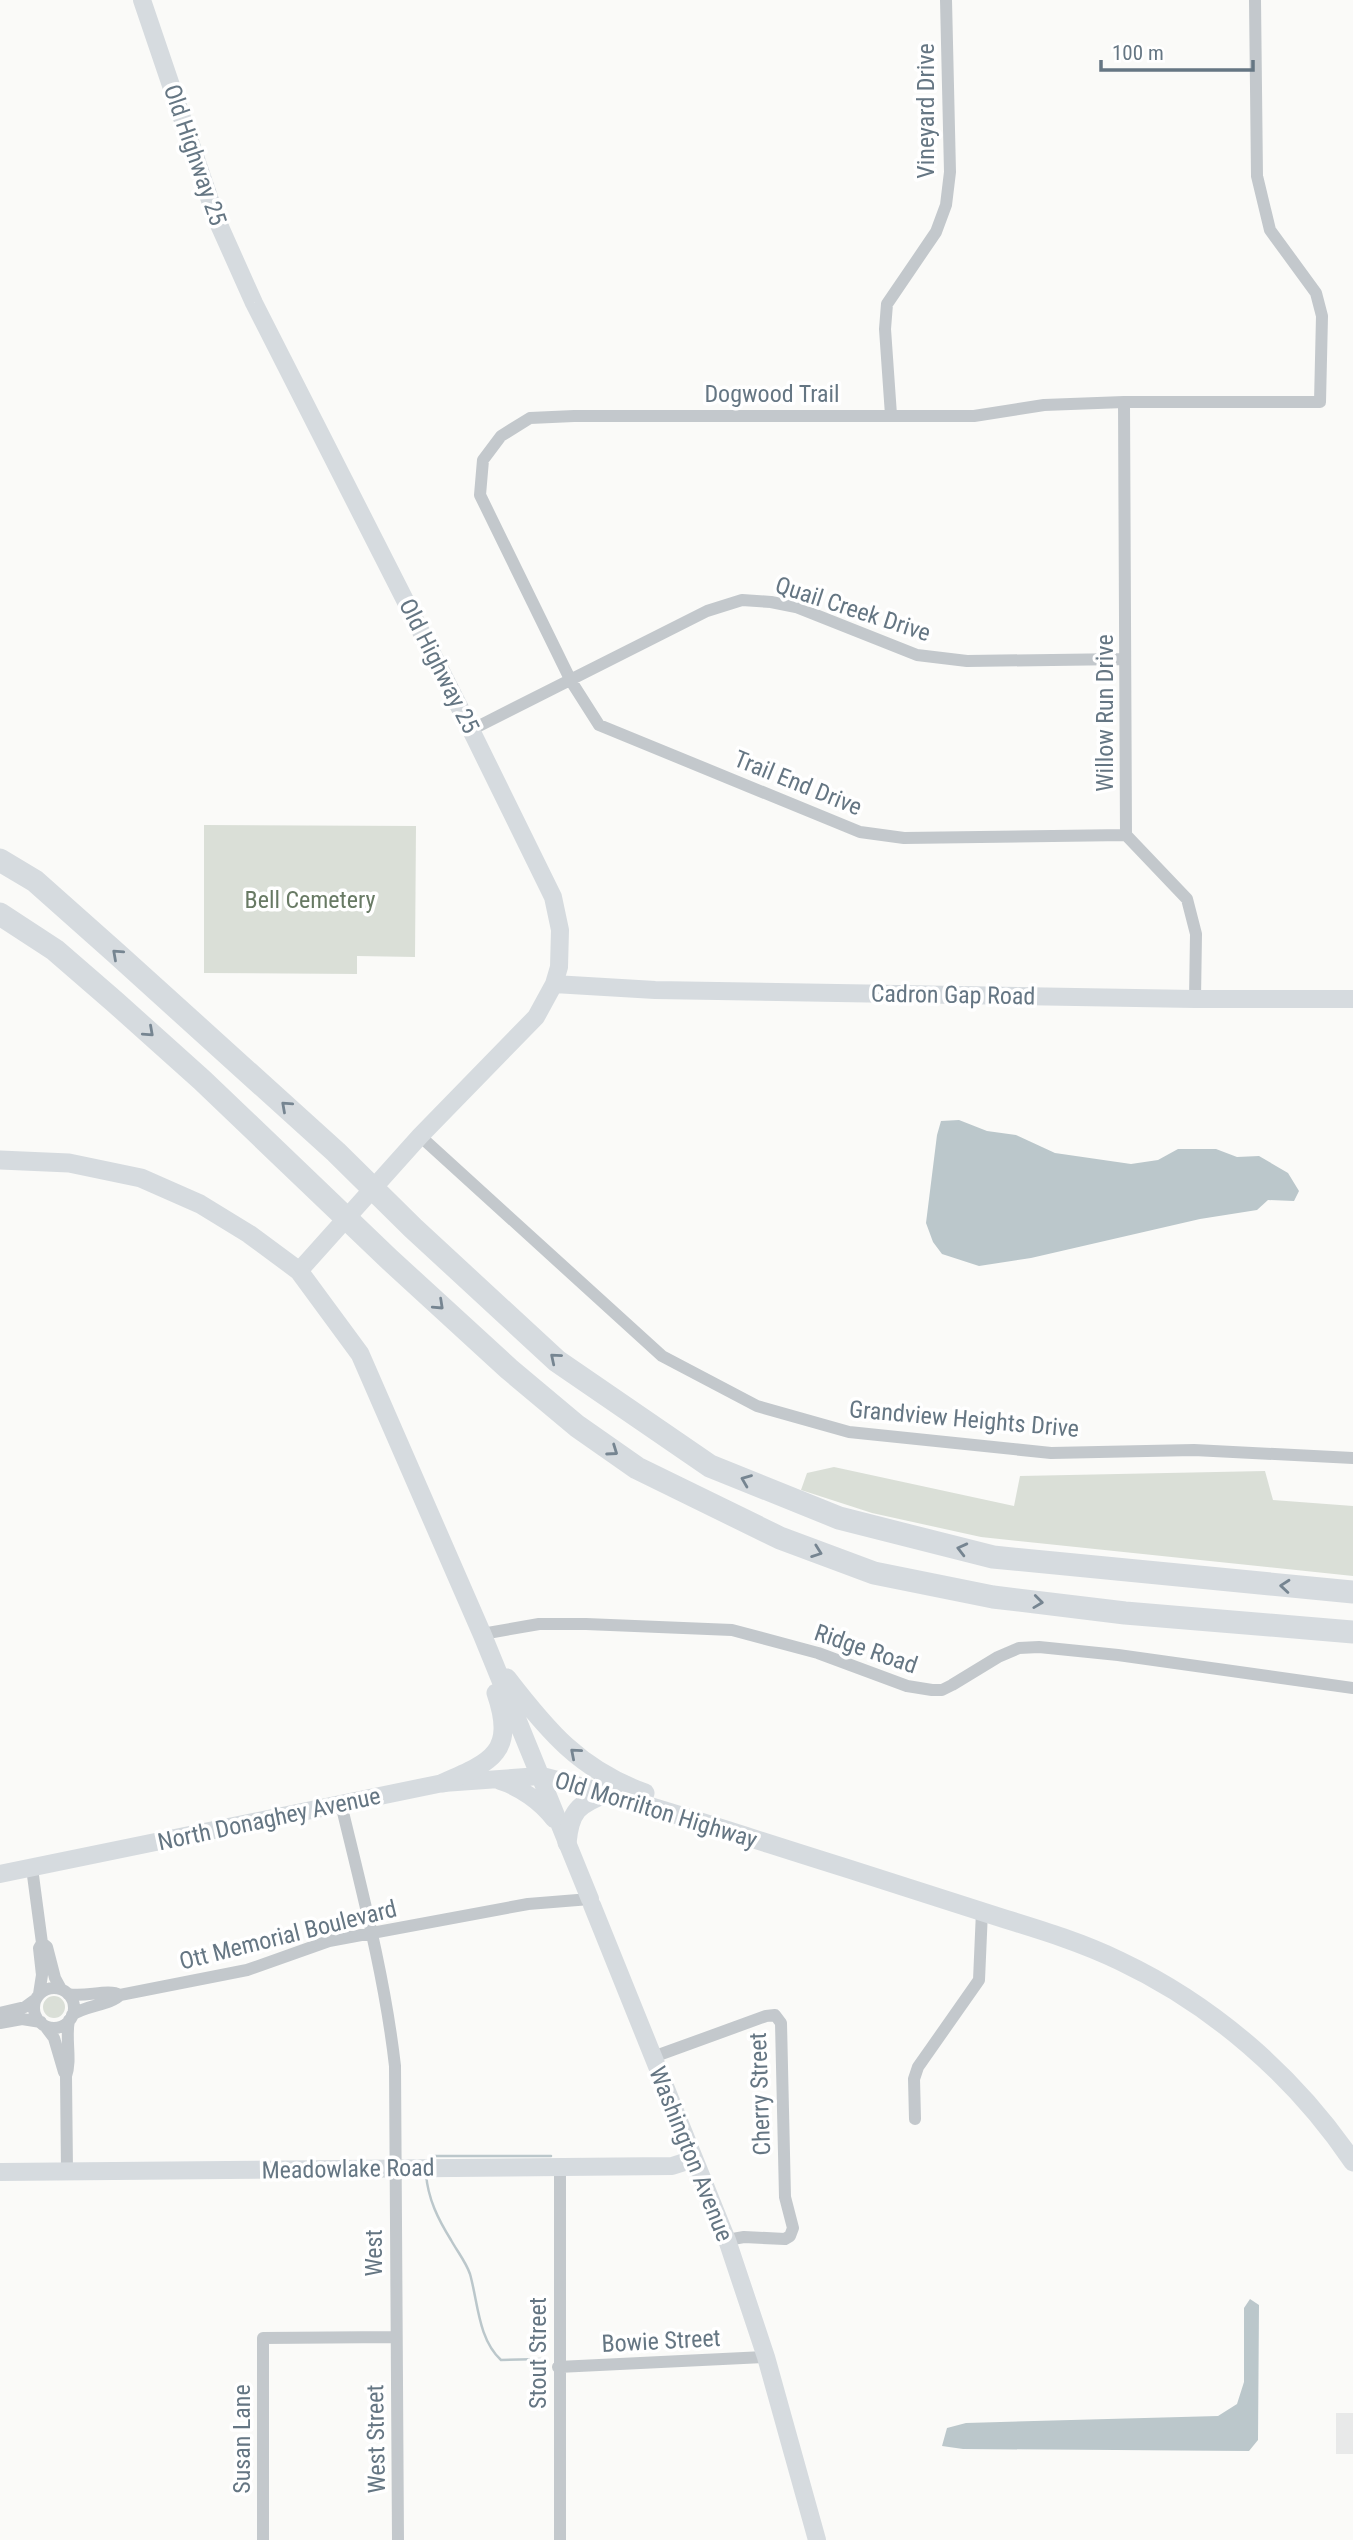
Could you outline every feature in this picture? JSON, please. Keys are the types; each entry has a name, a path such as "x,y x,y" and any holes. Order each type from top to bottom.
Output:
{"highway":[{"path":"0,860 35,881 336,1152 413,1228 557,1361 710,1466 839,1518 993,1557 1353,1592"},
{"path":"0,914 65,958 202,1080 389,1259 509,1369 577,1426 637,1468 780,1538 874,1573 993,1597 1125,1613 1353,1632"},
{"path":"1258,1623 1353,1639"}],"main road":[{"name":"Old Morrilton Highway","path":"0,1160 69,1163 141,1178 200,1204 249,1234 299,1271 360,1354 482,1634 540,1776 608,1794 982,1911 1062,1937 1119,1960 1174,1990 1228,2027 1257,2052 1301,2097 1353,2162"},
{"path":"443,1783 482,1766 496,1753 501,1742 501,1709 493,1686 482,1634"},
{"path":"482,1634 506,1677 547,1729 589,1766 628,1787 769,1844"},
{"path":"562,1834 579,1806 608,1794"}],"street":[{"name":"Old Highway 25","path":"142,0 216,218 234,260 553,897 561,930 559,967 554,984 536,1017 420,1136 299,1271"},
{"name":"Vineyard Drive","path":"891,415 885,329 887,304 936,232 946,205 950,172 946,0"},
{"name":"Dogwood Trail","path":"571,681 480,495 483,460 502,436 530,418 974,416 1044,405 1124,402 1320,402 1322,316 1316,293 1270,230 1262,204 1258,176 1255,0"},
{"name":"Willow Run Drive","path":"1124,402 1126,835"},
{"name":"Quail Creek Drive","path":"471,730 708,611 742,600 796,607 917,655 967,661 1125,659"},
{"name":"Trail End Drive","path":"571,681 599,725 860,832 904,838 1126,835"},
{"path":"1126,835 1187,899 1196,934 1195,999"},
{"name":"Cadron Gap Road","path":"554,984 669,990 1353,999"},
{"name":"Grandview Heights Drive","path":"420,1136 662,1356 757,1406 849,1432 1051,1453 1194,1450 1353,1458"},
{"name":"Ridge Road","path":"482,1634 539,1624 586,1623 732,1630 818,1653 907,1686 932,1690 942,1690 998,1657 1019,1648 1039,1647 1132,1657 1353,1688"},
{"name":"North Donaghey Avenue","path":"0,1874 443,1783 540,1776"},
{"name":"Washington Avenue","path":"540,1776 727,2240 766,2357 817,2540"},
{"path":"494,1779 511,1784 529,1796 549,1813 562,1834"},
{"name":"West","path":"341,1804 372,1934 395,2066 396,2337"},
{"path":"32,1868 42,1943 39,1948 43,1975 35,2013 54,2038 66,2076 67,2171"},
{"name":"Ott Memorial Boulevard","path":"64,1992 86,1996 114,1992 120,1995 247,1970 329,1941 528,1905 591,1902"},
{"path":"915,2119 914,2079 918,2067 979,1980 982,1911"},
{"path":"42,1943 47,1947 55,1978 73,2002 66,2034 69,2067 66,2076"},
{"path":"0,2013 25,2007 51,1988 64,1992"},
{"name":"Ott Memorial Boulevard","path":"71,2018 88,2006 116,2000 120,1995"},
{"name":"Cherry Street","path":"653,2057 766,2016 775,2015 781,2022 785,2197 793,2228 790,2236 785,2239 744,2237 727,2240"},
{"path":"0,2022 22,2019 58,2027 71,2018"},
{"name":"Meadowlake Road","path":"0,2172 672,2166 694,2159"},
{"name":"Stout Street","path":"559,2166 560,2540"},
{"name":"Susan Lane","path":"262,2540 263,2338 396,2337"},
{"name":"West Street","path":"396,2337 398,2540"},
{"name":"Bowie Street","path":"558,2367 766,2357"}],"shaded area":[{"path":"959,1120 987,1131 1016,1135 1055,1153 1131,1164 1158,1160 1178,1149 1216,1149 1237,1157 1259,1156 1288,1173 1299,1191 1294,1201 1268,1200 1257,1210 1200,1219 1031,1258 979,1266 942,1254 933,1242 926,1223 941,1121"},
{"path":"1250,2299 1259,2305 1258,2440 1249,2451 963,2449 942,2446 947,2428 966,2423 1218,2416 1237,2404 1244,2382 1244,2308"},
{"path":"1336,2413 1353,2413 1353,2454 1336,2454"}],"green space":[{"name":"Bell Cemetery","path":"204,825 416,826 415,957 357,956 357,974 204,973"},
{"path":"834,1467 1014,1506 1020,1476 1265,1471 1273,1500 1353,1506 1353,1576 981,1537 872,1513 801,1490 807,1473"},
{"path":"54,1996 62,1999 65,2007 62,2015 54,2018 46,2015 43,2007 46,1999"}],"waterway":[{"path":"430,2161 432,2156 551,2156"},
{"path":"426,2174 434,2208 470,2274 483,2331 493,2351 501,2360 542,2359"}]}
